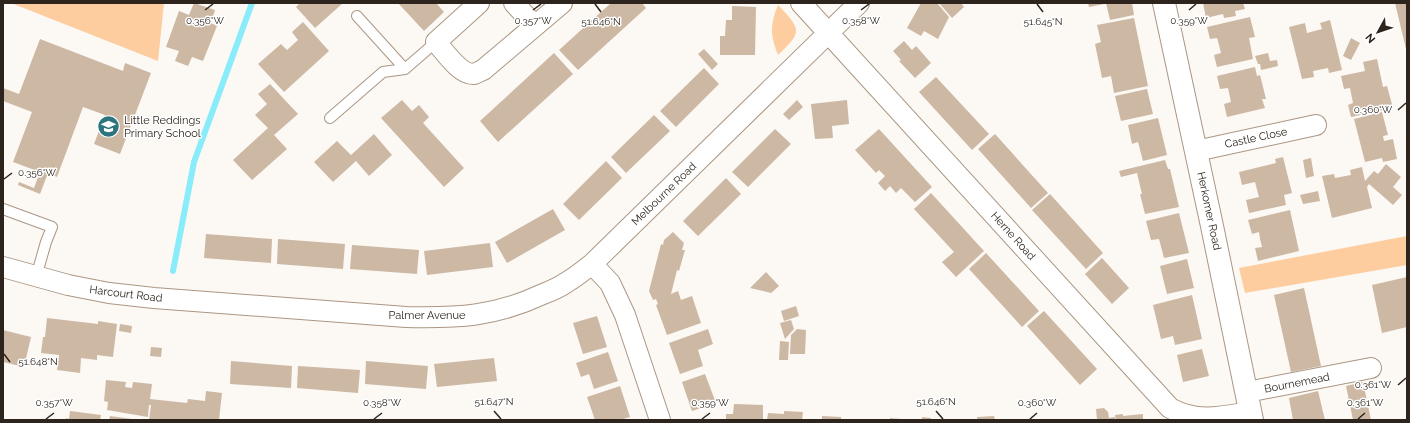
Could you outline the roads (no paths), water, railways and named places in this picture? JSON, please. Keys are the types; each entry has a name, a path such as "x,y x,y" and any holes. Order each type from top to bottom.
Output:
{"street":[{"path":"478,3 436,42 455,64 465,72 474,74 483,70 562,3"},
{"path":"514,3 535,26"},
{"name":"Herne Road","path":"801,3 1170,408 1192,419 1215,418 1250,408"},
{"name":"Melbourne Road","path":"592,264 859,3"},
{"name":"Herkomer Road","path":"1164,3 1250,408"},
{"name":"Castle Close","path":"1196,150 1316,125"},
{"path":"592,264 610,283 625,315 660,420"},
{"name":"Palmer Avenue","path":"251,306 406,317 448,318 477,315 502,310 524,303 566,283 592,264"},
{"name":"Harcourt Road","path":"3,267 68,285 109,293 251,306"},
{"name":"Bournemead","path":"1250,408 1371,368"}],"lane":[{"path":"357,16 405,69"},
{"path":"330,118 383,72 405,69 436,42"},
{"path":"3,209 52,227 36,277"}],"waterway":[{"path":"173,271 194,162 252,3"}],"place":[{"name":"Little Reddings Primary School","path":"108,126"}]}
